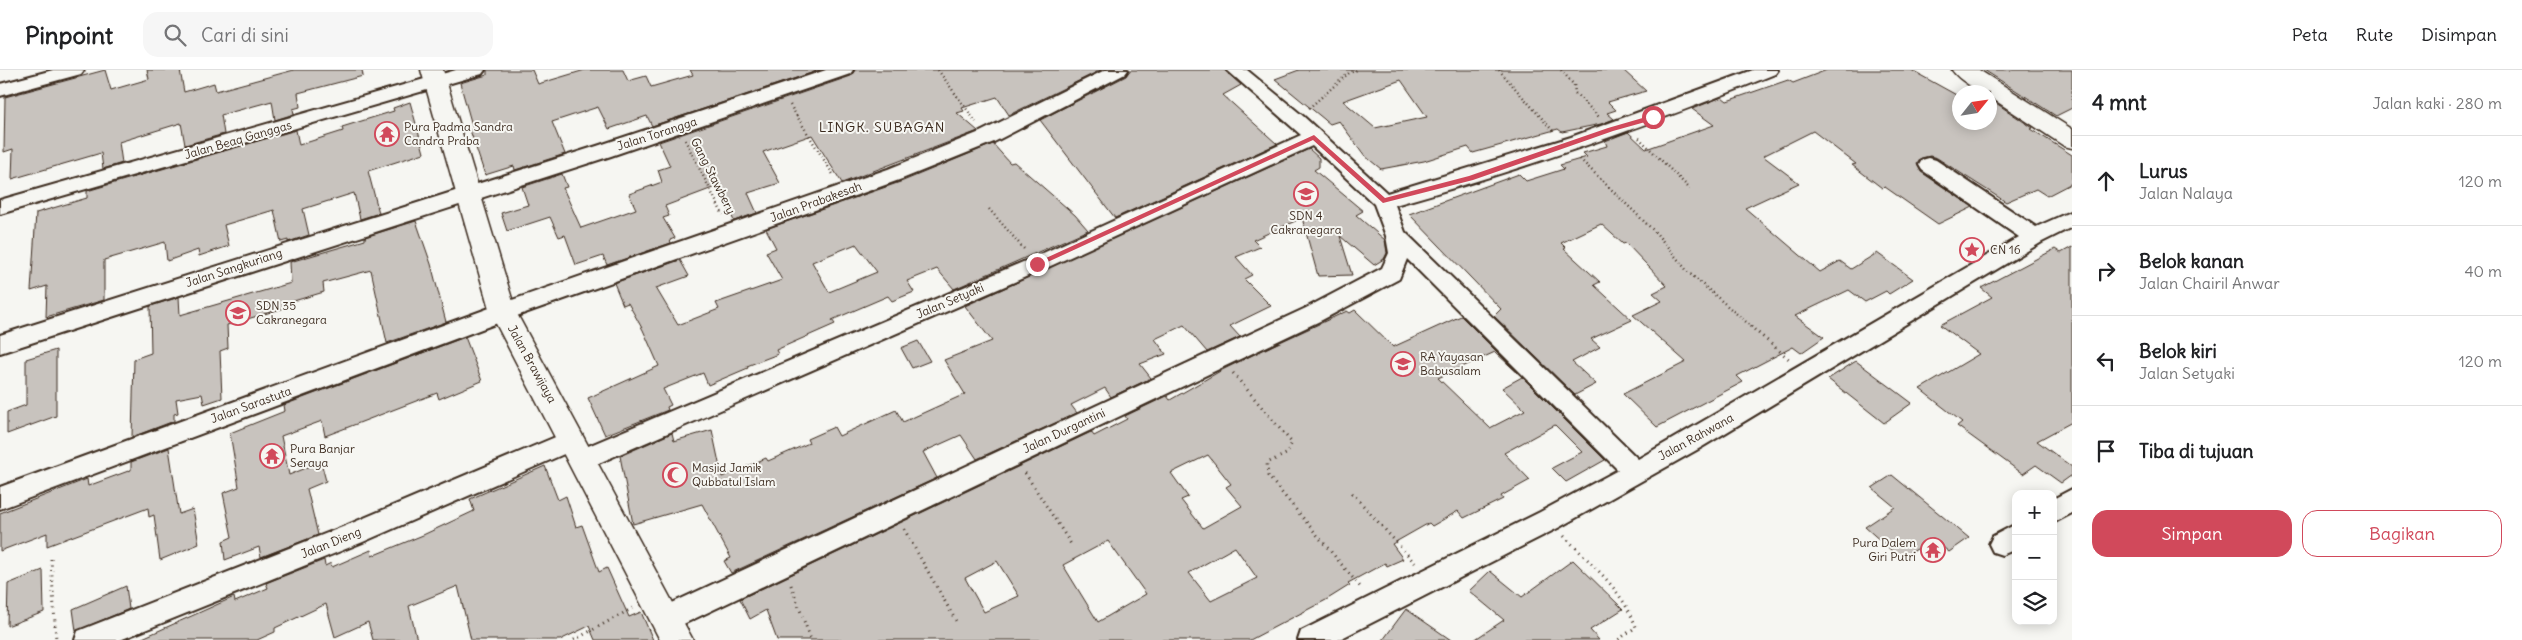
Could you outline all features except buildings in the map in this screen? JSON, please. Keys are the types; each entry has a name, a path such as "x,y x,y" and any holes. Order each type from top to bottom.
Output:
{"main road":[{"path":"1963,70 2072,140"},
{"name":"Jalan Brawijaya","path":"434,76 503,312 578,449 666,618"}],"street":[{"path":"0,90 75,70"},
{"name":"Jalan Beaq Ganggas","path":"0,207 434,76 476,70"},
{"name":"Jalan Torangga","path":"469,194 782,93 844,70"},
{"name":"Jalan Prabakesah","path":"503,312 732,233 987,137 1119,70"},
{"path":"1236,70 1296,120 1383,201 1470,178 1565,144 1653,117 1770,70"},
{"name":"Jalan Setyaki","path":"578,449 1037,264 1314,137"},
{"path":"1928,165 2035,237"},
{"name":"Jalan Sangkuriang","path":"0,344 469,194"},
{"name":"Jalan Durgantini","path":"666,618 895,513 1381,280 1390,273 1399,253 1396,236 1383,201"},
{"name":"Jalan Rahwana","path":"1311,640 1549,520 1694,440 2035,237 2072,218"},
{"path":"1396,236 1635,471"},
{"name":"Jalan Sarastuta","path":"0,498 503,312"},
{"name":"Jalan Dieng","path":"88,640 354,534 578,449"},
{"path":"2057,509 2072,500"}],"path":[{"path":"938,70 987,137"},
{"path":"1296,120 1349,73 1358,70"},
{"path":"1499,70 1565,144 1656,233 1689,273 1807,374"},
{"path":"1560,70 1574,85 1575,92 1690,188"},
{"path":"782,93 843,192"},
{"name":"Gang Stawbery","path":"678,126 732,233"},
{"path":"989,210 1037,264"},
{"path":"1219,358 1292,443 1286,454 1267,463 1268,476 1376,607"},
{"path":"1013,455 1071,544"},
{"path":"1352,493 1430,581"},
{"path":"895,513 956,621"},
{"path":"1549,520 1625,601 1633,615 1636,627 1618,640"},
{"path":"51,559 56,640"},
{"path":"783,563 811,640"},
{"path":"574,640 666,618"}],"place":[{"name":"Pura Padma Sandra Candra Praba","path":"387,134"},
{"name":"SDN 4 Cakranegara","path":"1306,194"},
{"name":"CN 16","path":"1972,250"},
{"name":"SDN 35 Cakranegara","path":"238,313"},
{"name":"RA Yayasan Babusalam","path":"1403,364"},
{"name":"Pura Banjar Seraya","path":"272,456"},
{"name":"Masjid Jamik Qubbatul Islam","path":"675,475"},
{"name":"Pura Dalem Giri Putri","path":"1933,550"}],"district":[{"name":"LINGK. SUBAGAN","path":"882,127"}],"route":[{"path":"1037,264 1314,137 1383,201 1470,178 1610,129 1653,117"}]}
